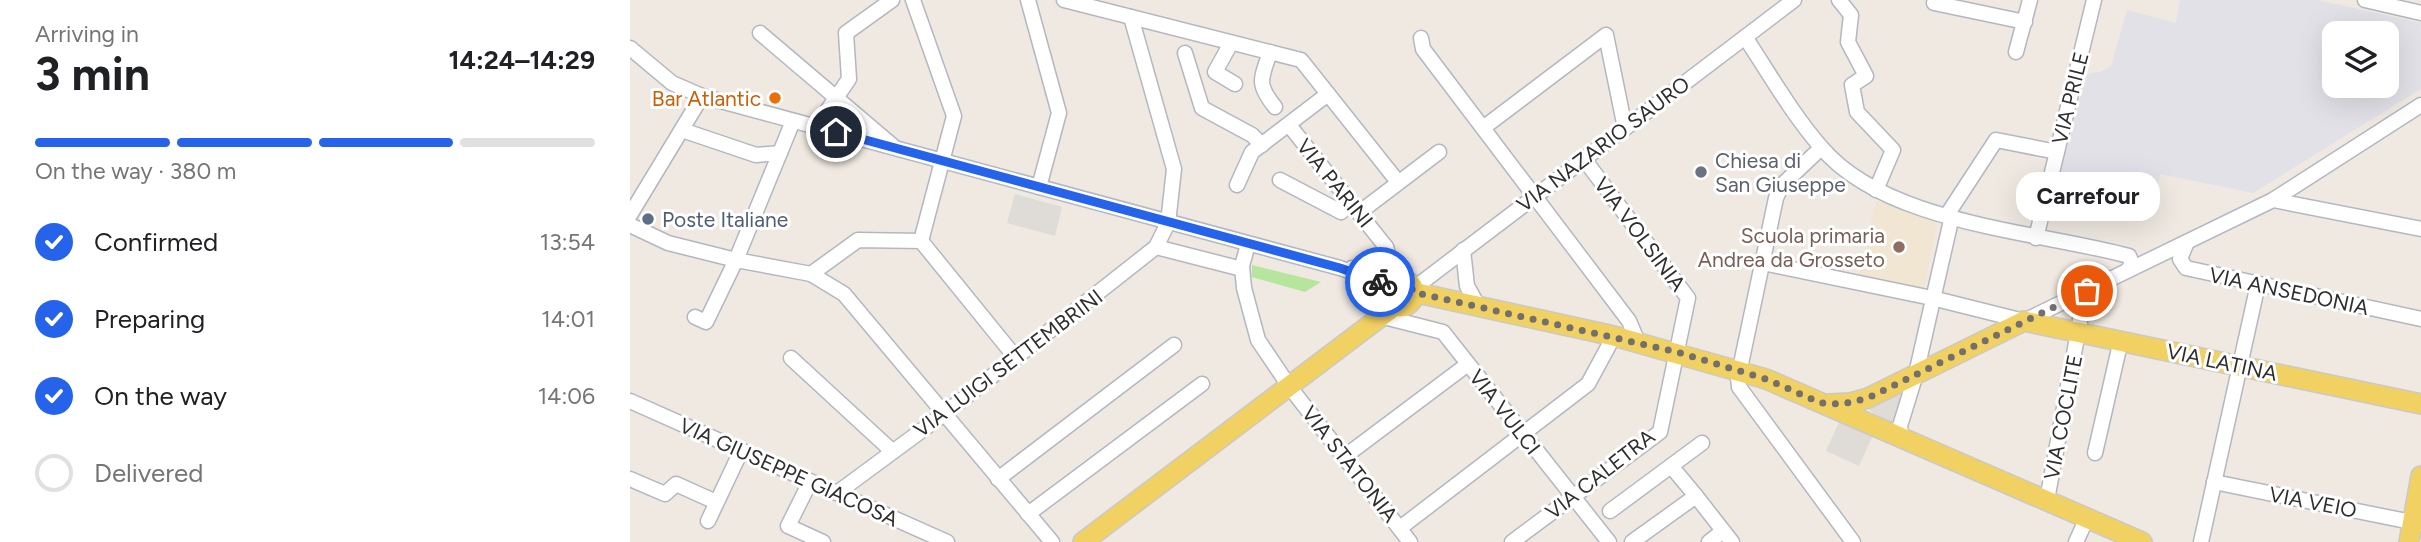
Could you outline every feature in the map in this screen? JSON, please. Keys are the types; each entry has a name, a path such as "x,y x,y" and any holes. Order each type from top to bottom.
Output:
{"main road":[{"path":"1397,297 1437,298 1477,304 1639,342 1738,370 1929,448 2142,542"},
{"name":"VIA NAZARIO SAURO","path":"1083,542 1289,386 1397,297"},
{"path":"1821,403 1843,404 1868,398 2024,321"},
{"name":"VIA LATINA","path":"2024,321 2418,402"},
{"path":"1868,398 1863,406 1866,416 1929,448"},
{"path":"2409,542 2417,523 2421,476"}],"street":[{"path":"816,127 849,79 846,33 892,0"},
{"path":"913,0 954,116 921,241"},
{"path":"1028,0 1059,113 1039,187"},
{"path":"1064,0 1301,60 1398,182"},
{"name":"VIA NAZARIO SAURO","path":"1397,297 1794,0"},
{"path":"1839,0 1851,15 1848,42 1866,76 1852,85 1857,112 1893,150 1876,190"},
{"path":"2016,52 2030,0"},
{"name":"VIA PRILE","path":"2036,237 2094,0"},
{"path":"2365,0 2421,13"},
{"path":"1934,3 2025,22"},
{"path":"1131,17 1174,169 1168,223"},
{"path":"760,33 897,149"},
{"path":"1483,128 1606,35 1625,128"},
{"path":"1745,37 1821,148 1842,167 1876,190 1950,216 2129,256 2132,262 2128,271"},
{"path":"1421,38 1423,49 1629,321 1639,342"},
{"path":"1193,80 1215,72 1231,43"},
{"name":"VIA VULCI","path":"630,50 672,83 702,96 1340,268 1397,297 1443,332 1609,542"},
{"path":"1270,52 1261,83 1262,90 1275,107"},
{"path":"1185,53 1202,108 1251,135 1262,145"},
{"path":"1215,72 1235,84"},
{"path":"1237,185 1252,152 1328,94"},
{"path":"630,215 702,96"},
{"path":"1763,263 1932,298 2024,321 2273,200 2421,105"},
{"path":"695,317 706,322 736,260 793,121"},
{"name":"VIA PARINI","path":"1289,125 1386,247 1397,297"},
{"path":"682,130 757,155 780,153"},
{"path":"1901,433 1950,216 1996,139 2057,152"},
{"path":"1821,148 1782,185 1776,198 1738,370 1739,387 1853,542"},
{"path":"1280,180 1341,212 1356,207 1398,182 1439,152"},
{"name":"VIA VOLSINIA","path":"1584,159 1688,298 1677,352"},
{"path":"2273,200 2421,229"},
{"name":"VIA LUIGI SETTEMBRINI","path":"837,493 944,414 1156,247 1168,223"},
{"path":"630,225 668,243 736,260 811,274 844,294 1052,542"},
{"path":"811,274 858,240 921,241"},
{"path":"921,241 1016,358"},
{"name":"VIA ANSEDONIA","path":"2187,242 2180,259 2186,268 2421,319"},
{"name":"VIA STATONIA","path":"1248,244 1242,269 1244,288 1258,340 1289,386 1410,542"},
{"path":"1156,247 1242,269"},
{"path":"1340,268 1371,266 1378,261 1386,247"},
{"path":"1463,250 1467,286 1477,304"},
{"path":"2201,542 2258,284"},
{"name":"VIA COCLITE","path":"2047,500 2080,331 2080,310 2066,301"},
{"path":"1400,528 1588,384 1614,336"},
{"path":"2095,453 2121,340"},
{"path":"998,479 1174,345"},
{"name":"VIA CALETRA","path":"1512,542 1660,432 1677,352"},
{"path":"790,358 892,451"},
{"path":"1344,457 1468,364"},
{"path":"1028,514 1202,384"},
{"name":"VIA GIUSEPPE GIACOSA","path":"630,401 947,542"},
{"path":"1610,511 1702,443"},
{"path":"708,522 741,451"},
{"path":"1671,466 1727,537 1709,542"},
{"path":"630,479 665,494 676,484 716,502"},
{"path":"810,482 788,526 823,542"},
{"name":"VIA VEIO","path":"2214,482 2417,523"},
{"path":"1632,542 1696,496"},
{"path":"2076,542 2087,518"}],"shaded area":[{"path":"2180,0 2318,0 2421,23 2421,89 2253,193 2160,174 2156,195 2060,175 2086,74 2100,72 2111,66 2127,10 2176,23"},
{"path":"1015,194 1062,207 1055,236 1007,223"},
{"name":"Scuola primaria Andrea da Grosseto","path":"1876,201 1938,220 1924,288 1859,275"},
{"path":"1905,390 1896,426 1870,411 1869,407"},
{"path":"1840,420 1873,435 1859,466 1826,451"}],"green space":[{"path":"1252,265 1321,282 1305,292 1252,277"}],"way so far":[{"path":"1380,282 1389,285 1396,280 1403,280 1409,283 1413,292 1477,304 1639,342 1738,370 1821,403 1833,404 1868,398 2087,291"}],"place":[{"name":"Bar Atlantic","path":"775,98"},
{"name":"Chiesa di San Giuseppe","path":"1701,172"},
{"name":"Poste Italiane","path":"648,219"},
{"name":"Scuola primaria Andrea da Grosseto","path":"1899,247"},
{"name":"Carrefour","path":"2087,291"}],"route":[{"path":"836,132 1340,268 1380,282"}]}
